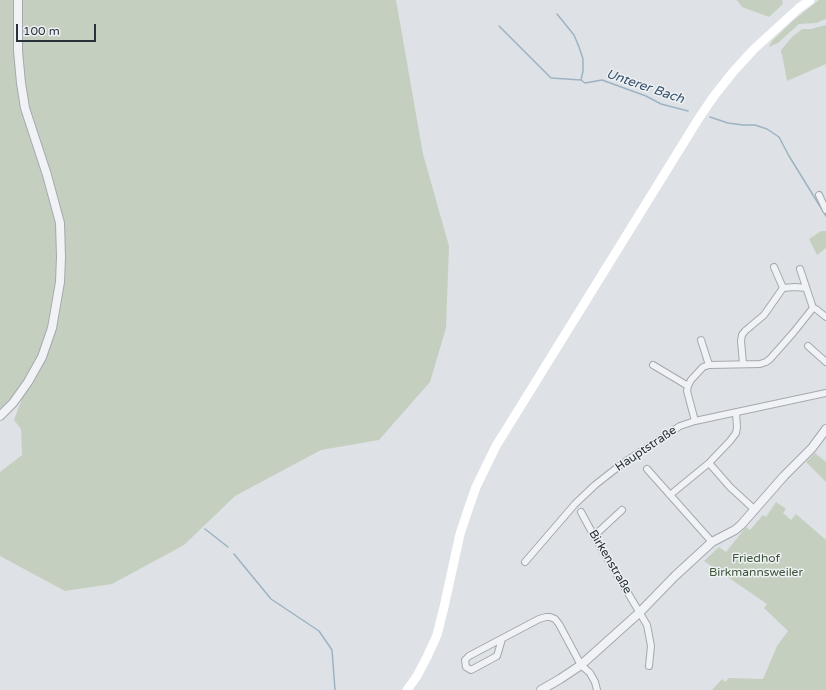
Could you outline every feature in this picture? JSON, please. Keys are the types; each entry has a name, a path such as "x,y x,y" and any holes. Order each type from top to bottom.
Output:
{"main road":[{"path":"408,690 417,676 437,635 460,534 476,487 496,446 714,96 754,49 799,8 810,0"}],"street":[{"path":"0,416 13,403 28,382 42,357 52,328 60,282 60,223 26,108 21,83 18,51 18,0"},
{"path":"819,195 826,210"},
{"path":"774,267 783,288"},
{"path":"800,269 813,308 826,317"},
{"path":"783,288 806,288"},
{"path":"743,364 742,335 764,315 783,288"},
{"path":"695,421 687,390 690,380 703,367 709,365 766,362 793,333 813,308"},
{"path":"701,340 709,365"},
{"path":"808,346 826,362"},
{"path":"654,365 688,386"},
{"name":"Hauptstraße","path":"526,562 575,504 595,485 623,463 680,426 695,421 826,393"},
{"path":"670,495 709,463 730,441 736,433 736,412"},
{"path":"541,690 581,665 639,613 675,576 712,542 741,526 784,476 812,448 826,429"},
{"path":"709,463 730,487 755,510"},
{"path":"647,469 712,542"},
{"path":"594,536 622,510"},
{"name":"Birkenstraße","path":"581,512 647,625 651,646 649,666"},
{"path":"502,639 497,656 471,670 466,667 465,660 469,656 539,619 550,617 555,619 559,624 581,665 590,673 597,690"}],"green space":[{"path":"0,0 14,0 16,78 25,122 42,173 55,220 57,236 57,281 47,330 39,352 28,377 16,394 0,412"},
{"path":"22,0 396,0 423,154 449,246 446,328 430,382 379,440 321,450 235,496 184,545 112,584 65,591 0,556 0,472 22,455 21,429 14,420 23,396 35,377 54,330 61,305 64,282 65,254 59,200 46,164 30,110 23,76"},
{"path":"737,0 782,0 783,4 769,17 742,7"},
{"path":"819,0 826,0 826,19 816,23 799,24 778,43 769,47 772,41 794,20"},
{"path":"826,25 826,64 787,81 781,50 792,37 802,29 811,29"},
{"path":"821,231 826,231 826,248 817,255 809,239"},
{"path":"815,453 826,462 826,482 806,462"},
{"name":"Friedhof Birkmannsweiler","path":"776,502 786,509 783,513 791,520 796,514 826,540 826,690 712,690 722,679 725,682 729,678 763,679 777,646 788,631 764,608 767,604 704,561 719,547 726,552 746,527 750,530 763,515 766,517"}],"waterway":[{"path":"557,14 574,35 579,47 583,59 581,80"},
{"name":"Unterer Bach","path":"499,26 551,78 581,80 585,83 602,80 646,96 661,104 688,111"},
{"name":"Unterer Bach","path":"710,117 728,123 755,125 767,129 779,137 826,216"},
{"path":"205,529 228,547"},
{"path":"234,554 271,599 319,631 332,650 335,690"}]}
